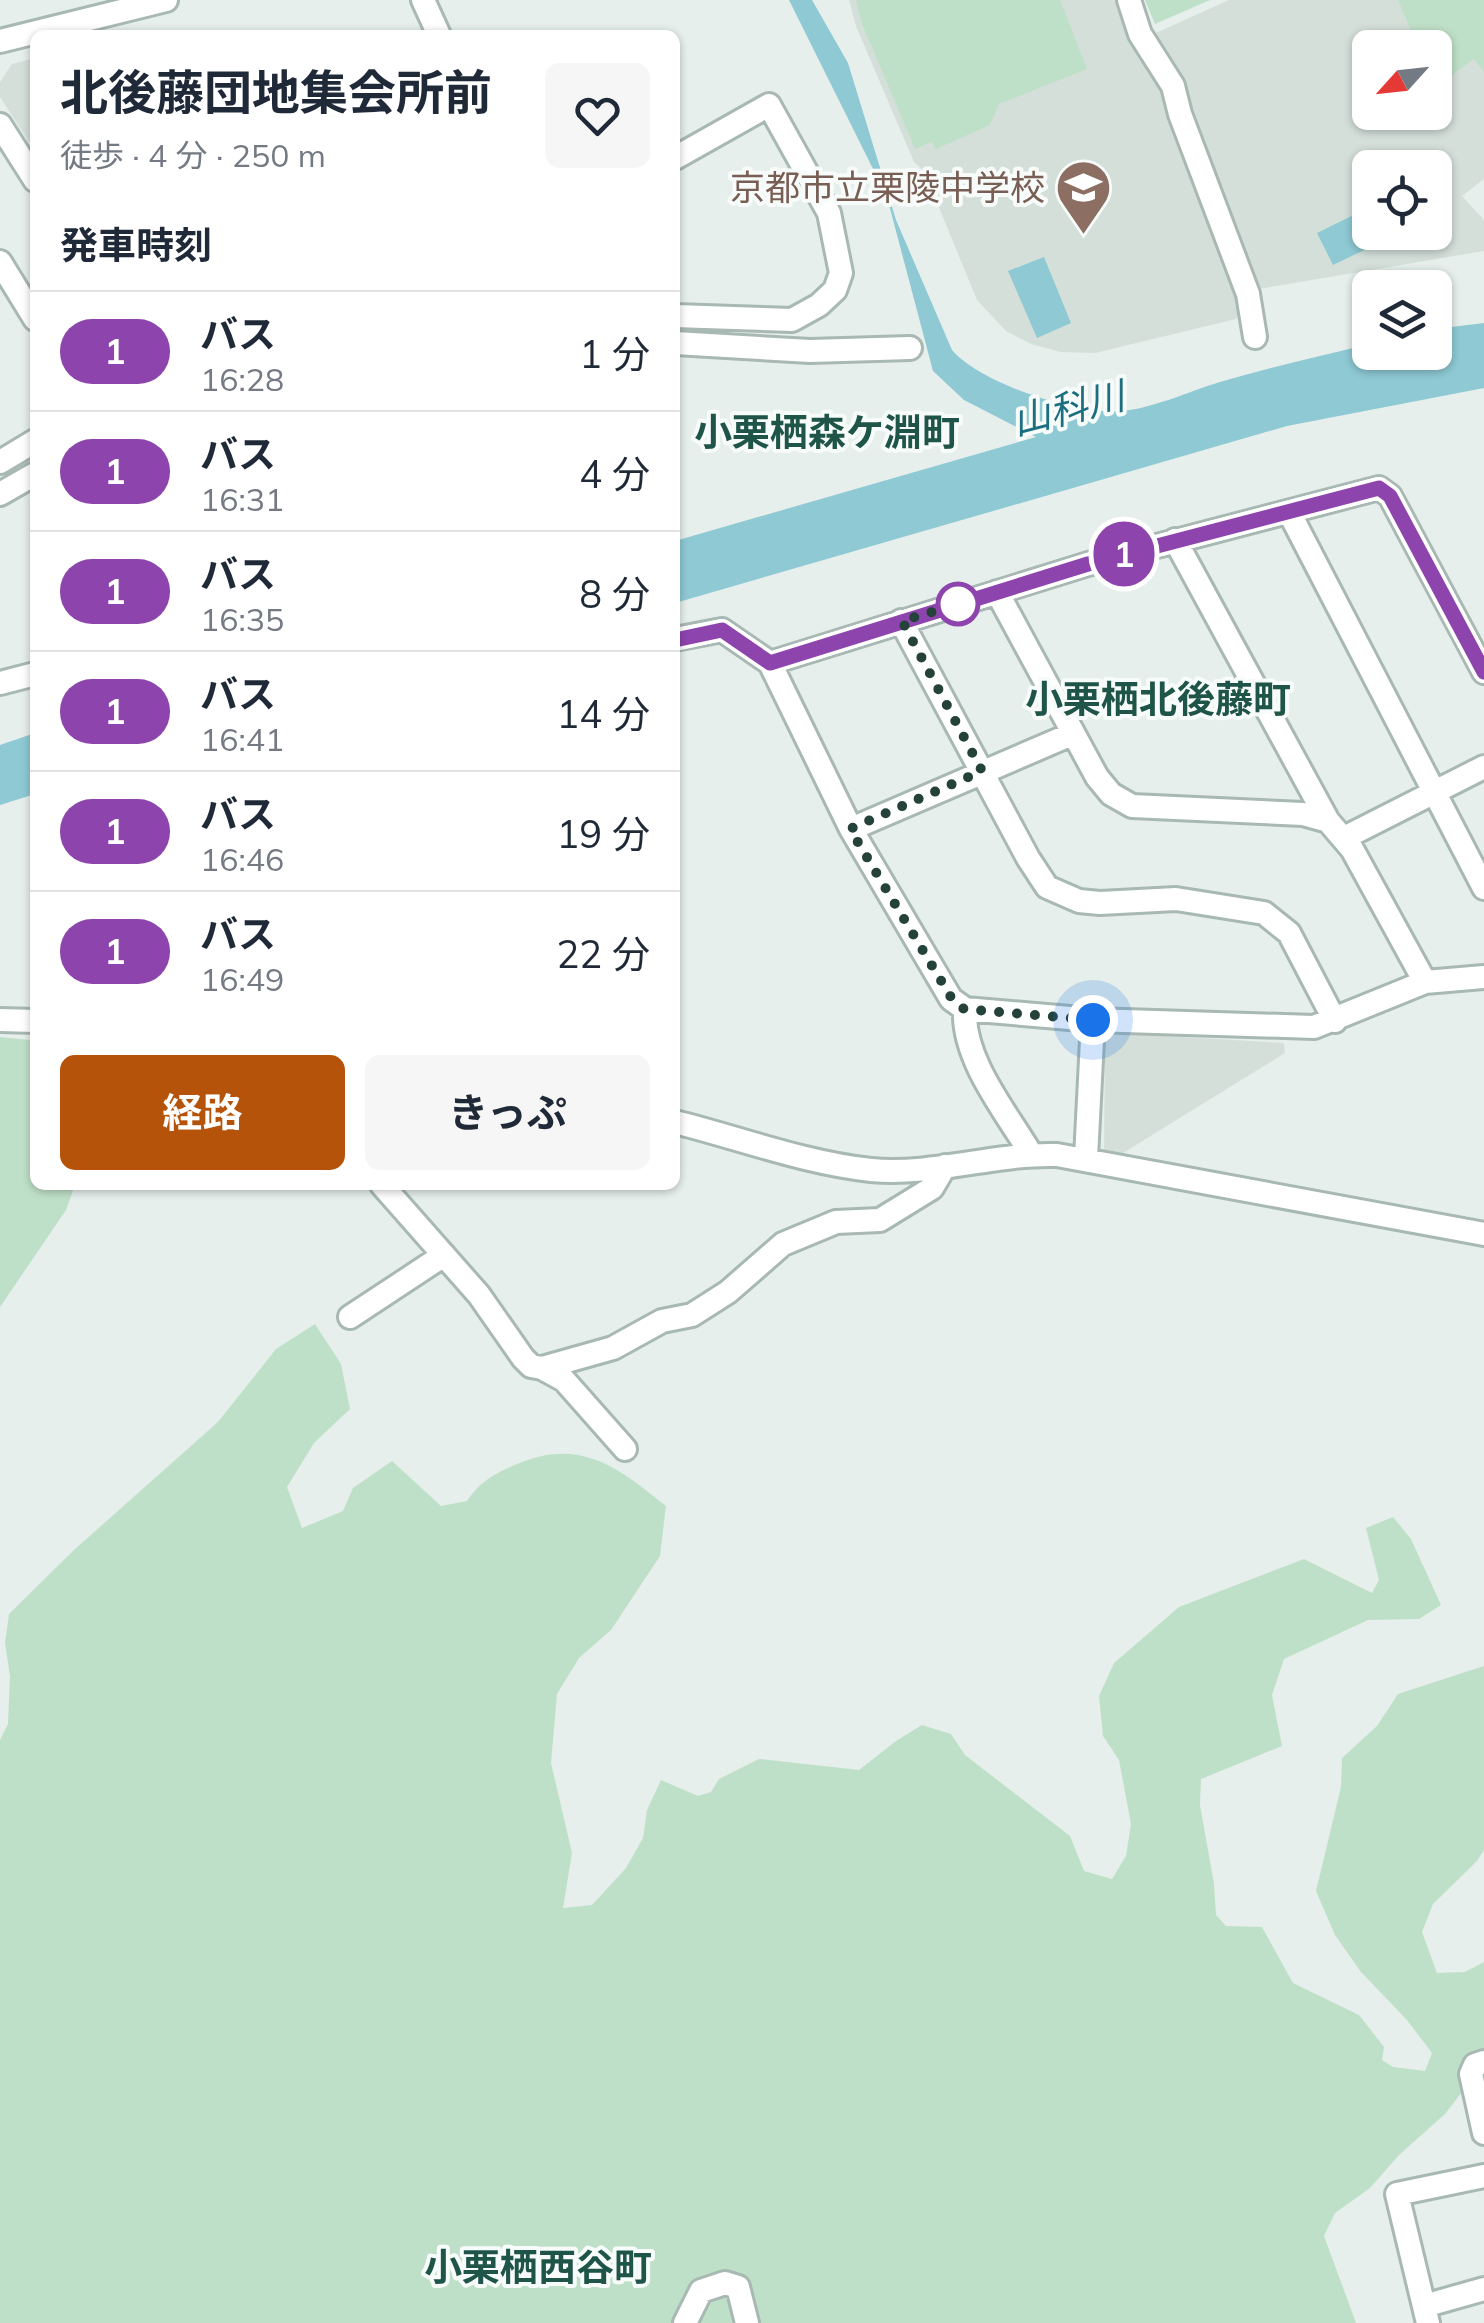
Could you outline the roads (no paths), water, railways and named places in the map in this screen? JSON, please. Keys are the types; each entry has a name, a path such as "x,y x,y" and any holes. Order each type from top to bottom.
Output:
{"street":[{"path":"45,30 166,0"},
{"path":"423,0 438,30"},
{"path":"1129,0 1140,34 1173,86 1248,294 1255,337"},
{"path":"0,41 30,34"},
{"path":"680,155 769,105 829,213 840,272 836,290 792,320 680,316"},
{"path":"0,126 30,172"},
{"path":"3,271 30,312"},
{"path":"680,342 810,351 910,348"},
{"path":"0,462 30,444"},
{"path":"0,494 30,477"},
{"path":"770,663 1175,540 1379,488 1390,496 1484,672"},
{"path":"1288,512 1484,888"},
{"path":"1175,540 1425,982"},
{"path":"997,592 1096,777 1111,794 1132,806 1303,814 1336,829 1434,792 1484,767"},
{"path":"902,621 1037,875 1048,887 1079,900 1100,903 1176,899 1264,914 1289,932 1335,1020"},
{"path":"680,639 722,630 770,663 850,829 952,999 964,1009 1093,1020 1314,1027 1425,982 1484,977"},
{"path":"0,683 30,675"},
{"path":"850,829 1072,734"},
{"path":"964,1009 963,1029 981,1070 1031,1154"},
{"path":"0,1020 30,1023"},
{"path":"1086,1158 1093,1020"},
{"path":"680,1123 817,1160 872,1170 946,1166 1031,1154 1086,1158 1484,1234"},
{"path":"542,1368 613,1348 662,1322 692,1314 728,1292 783,1244 836,1222 880,1220 932,1188 946,1166"},
{"path":"386,1190 479,1295 522,1358 564,1380 624,1449"},
{"path":"350,1316 444,1255"},
{"path":"1484,2062 1476,2065 1471,2074 1484,2133"},
{"path":"1484,2176 1397,2194 1426,2315 1484,2289"},
{"path":"685,2323 702,2291 725,2283 738,2287 747,2323"}],"water":[{"name":"山科川","path":"789,0 812,0 848,63 896,220 952,350 966,363 1008,386 1058,403 1123,411 1352,348 1352,370 1452,370 1452,327 1484,323 1484,388 1287,426 680,602 680,540 1036,437 964,400 933,371 887,197"},
{"path":"1352,216 1352,250 1364,250 1333,265 1317,233"},
{"path":"1044,257 1071,323 1037,338 1008,271"},
{"path":"30,735 30,796 0,805 0,745"}],"place":[{"name":"京都市立栗陵中学校","path":"1084,236"}],"district":[{"name":"小栗栖森ケ淵町","path":"827,432"},
{"name":"小栗栖北後藤町","path":"1158,699"},
{"name":"小栗栖西谷町","path":"538,2267"}]}
